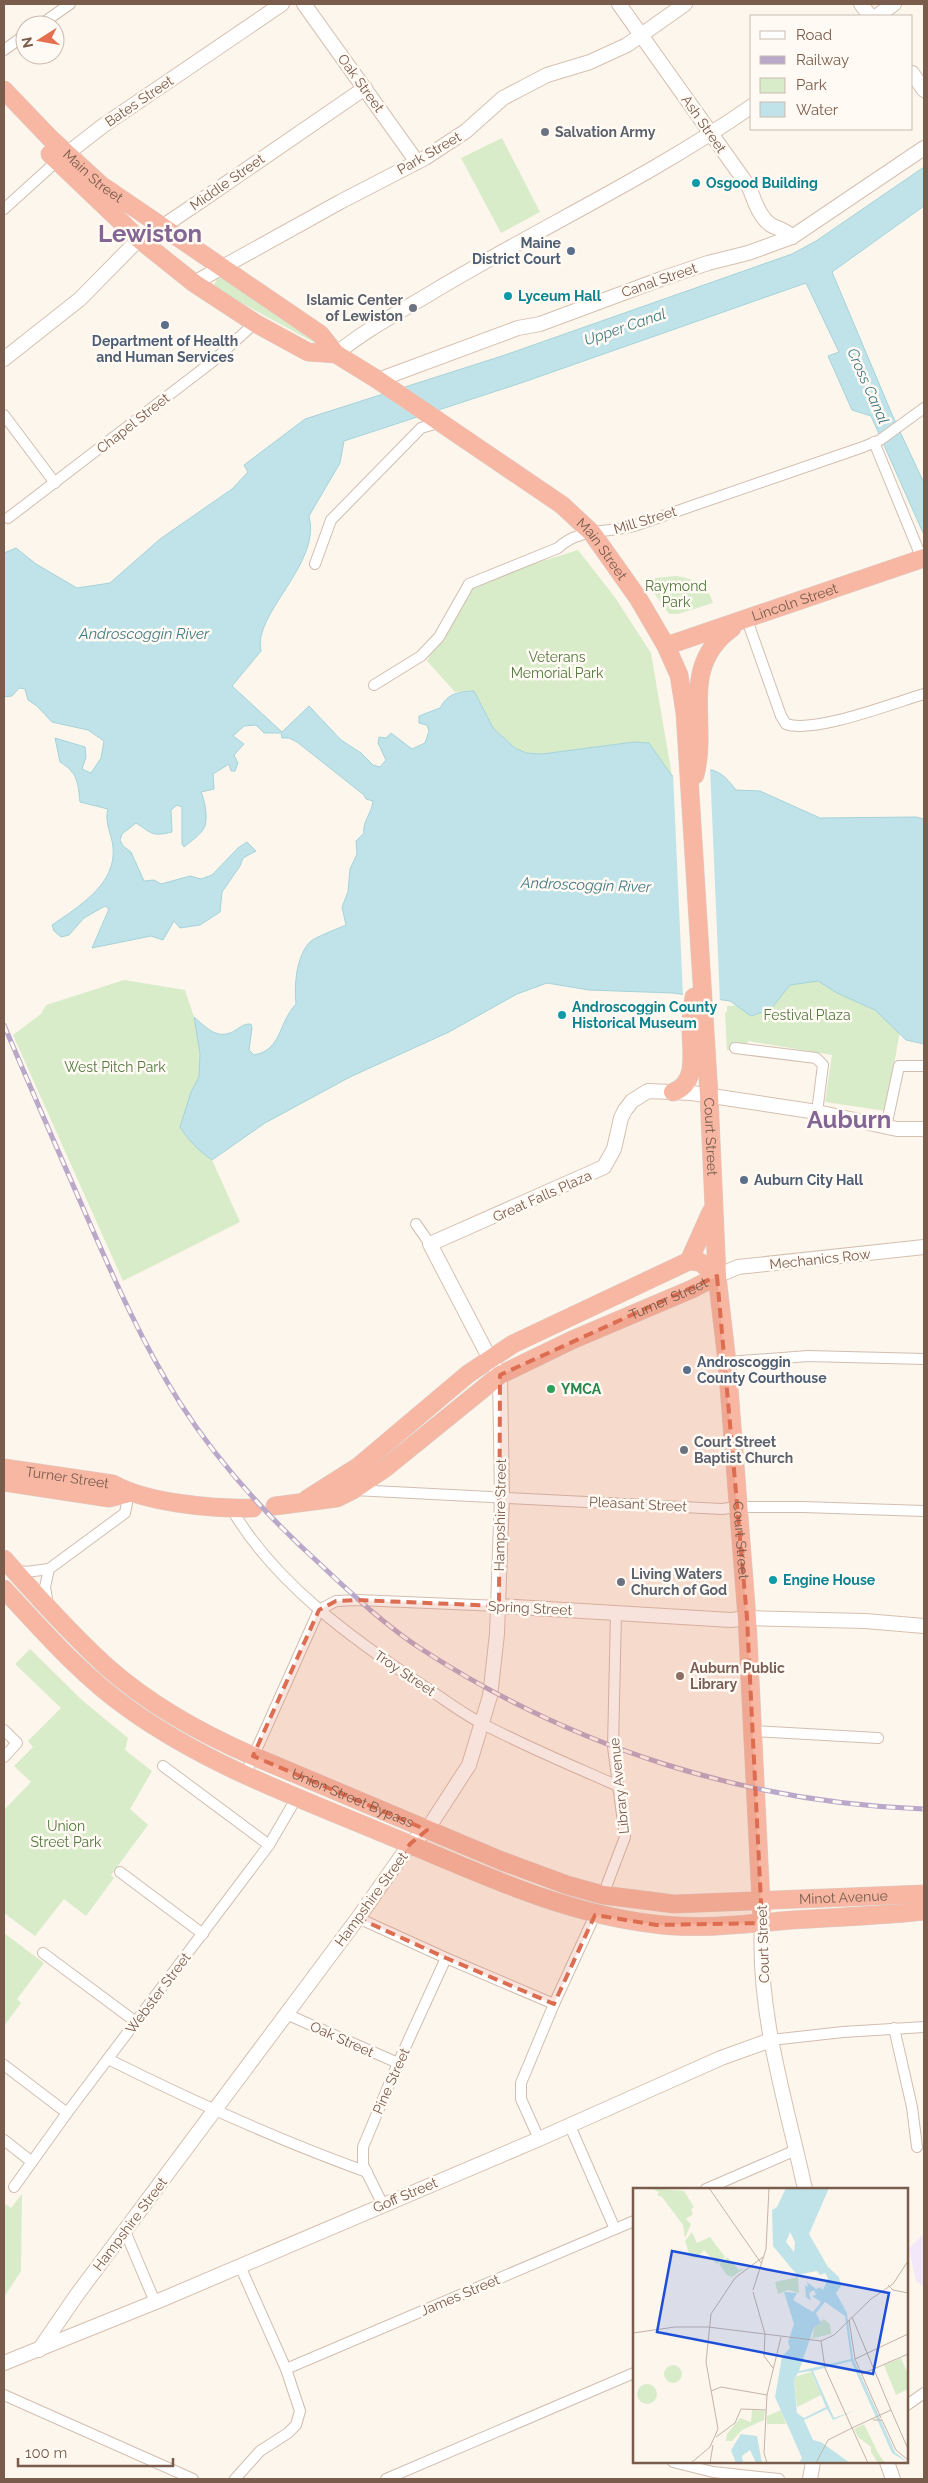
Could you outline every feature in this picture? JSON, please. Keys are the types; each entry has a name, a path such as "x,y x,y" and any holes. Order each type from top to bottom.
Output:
{"highway":[{"name":"Main Street","path":"4,90 62,158 139,239 194,283 255,323 308,352 336,354"},
{"name":"Main Street","path":"4,106 62,158 320,334 336,354 562,505 592,533 630,586 666,646 679,675 693,739 690,792 695,888"},
{"name":"Lincoln Street","path":"666,646 746,617 923,558"},
{"path":"693,739 698,685 703,660 718,639 746,617"},
{"name":"Court Street","path":"695,888 700,968 697,1023 709,1095 717,1276 747,1618 762,1923"},
{"path":"672,1092 684,1086 691,1071 697,1023"},
{"path":"689,1261 714,1207"},
{"name":"Turner Street","path":"275,1506 336,1498 352,1490 384,1469 500,1375 572,1340 692,1289 717,1276 700,1262 689,1261 512,1344 468,1374 359,1466 302,1502"},
{"name":"Turner Street","path":"4,1468 113,1484 129,1493 231,1508 253,1508"},
{"name":"Turner Street","path":"4,1482 109,1498 129,1493"},
{"name":"Union Street Bypass","path":"8,1564 108,1668 146,1697 217,1740 427,1830 567,1885 603,1895 674,1904 761,1902"},
{"name":"Union Street Bypass","path":"5,1594 62,1651 126,1708 160,1731 244,1775 515,1888 595,1915 658,1925 709,1926 762,1923"},
{"name":"Minot Avenue","path":"761,1902 924,1894"},
{"name":"Minot Avenue","path":"762,1923 924,1911"}],"street":[{"path":"54,15 70,4"},
{"name":"Bates Street","path":"4,209 62,158 104,125 282,4"},
{"name":"Oak Street","path":"304,4 417,162"},
{"name":"Ash Street","path":"618,4 748,187 764,219 771,225 788,232 792,237"},
{"name":"Park Street","path":"194,283 449,143 504,98 547,75 590,62 627,45 685,4"},
{"path":"861,4 869,15"},
{"path":"878,15 894,4"},
{"path":"4,50 15,43"},
{"path":"913,74 924,90"},
{"name":"Middle Street","path":"4,359 80,299 139,239 162,228 365,88"},
{"path":"336,354 363,332 478,264 711,134 750,107"},
{"name":"Canal Street","path":"384,385 518,328 540,324 661,279 708,263 748,253 792,237 822,219 924,148"},
{"name":"Chapel Street","path":"8,518 212,362 255,323"},
{"name":"Mill Street","path":"374,685 421,656 439,637 469,584 558,548 568,538 579,533 592,533 634,526 877,441 924,408"},
{"path":"4,415 55,483"},
{"path":"315,564 331,520 421,428 434,420"},
{"path":"877,441 923,558"},
{"path":"746,617 783,721 796,726 820,725 924,694"},
{"path":"735,1048 816,1058 823,1065 817,1112"},
{"path":"886,1127 899,1066 924,1066"},
{"path":"640,1095 648,1091 709,1095 817,1112 886,1127 924,1129"},
{"path":"640,1095 647,1099 690,1102 709,1095"},
{"name":"Great Falls Plaza","path":"430,1244 604,1167 614,1149 621,1118 625,1110 640,1095"},
{"path":"416,1224 430,1244 500,1375"},
{"name":"Mechanics Row","path":"717,1276 738,1267 924,1247"},
{"path":"726,1362 808,1356 924,1359"},
{"name":"Hampshire Street","path":"39,2350 125,2231 358,1918 410,1844 427,1830 469,1764 482,1724 494,1673 499,1606 502,1496 500,1375"},
{"name":"Pleasant Street","path":"352,1490 502,1496 722,1509 737,1507 838,1507 924,1511"},
{"path":"8,1564 26,1572 49,1569 125,1513 129,1493"},
{"name":"Troy Street","path":"231,1508 254,1542 319,1610 362,1644 482,1724 618,1786"},
{"path":"49,1569 45,1587 49,1608"},
{"name":"Spring Street","path":"319,1610 336,1601 358,1600 499,1606 731,1620 747,1618 865,1620 924,1626"},
{"path":"244,1775 319,1610"},
{"name":"Library Avenue","path":"603,1895 625,1837 613,1747 616,1613"},
{"path":"4,1730 16,1744 4,1757"},
{"path":"752,1731 878,1738"},
{"path":"163,1766 269,1845"},
{"name":"Webster Street","path":"14,2187 67,2113 269,1845 297,1797"},
{"path":"120,1872 203,1934"},
{"path":"538,2139 521,2099 520,2089 554,2004 595,1915"},
{"path":"358,1918 554,2004"},
{"name":"Court Street","path":"762,1923 762,1966 771,2040 805,2188"},
{"path":"43,1953 136,2022"},
{"name":"Pine Street","path":"383,2205 366,2172 362,2159 362,2147 446,1958"},
{"name":"Oak Street","path":"286,2014 398,2063"},
{"path":"771,2040 894,2028 924,2027"},
{"path":"894,2028 912,2107 917,2147"},
{"name":"Goff Street","path":"4,2363 156,2302 570,2126 721,2058 771,2040"},
{"path":"108,2059 215,2110 319,2155 366,2172"},
{"path":"4,2065 67,2113"},
{"path":"570,2126 615,2229"},
{"path":"4,2140 32,2162"},
{"path":"708,2188 796,2150"},
{"name":"James Street","path":"286,2369 633,2221"},
{"path":"125,2231 156,2302"},
{"path":"235,2479 260,2451 288,2433 300,2416 300,2404 286,2369 240,2266"},
{"path":"386,2479 633,2373"},
{"path":"908,2404 924,2393"},
{"path":"4,2395 193,2479"},
{"path":"676,2463 713,2472 779,2479"},
{"path":"810,2479 813,2463"},
{"path":"887,2463 893,2479"}],"highlighted area":[{"path":"717,1276 747,1618 762,1923 657,1925 595,1915 554,2004 358,1918 410,1844 427,1830 253,1756 319,1610 336,1601 358,1600 499,1606 500,1375"}],"shaded area":[{"path":"924,2233 924,2287 916,2281 909,2249"}],"green space":[{"path":"502,138 540,212 501,233 461,158"},
{"path":"223,278 321,343 319,345 216,289 214,285 217,279"},
{"name":"Veterans Memorial Park","path":"578,550 614,596 651,653 672,776 649,743 634,742 542,754 526,753 515,748 493,728 474,691 455,692 427,661 469,584"},
{"name":"Raymond Park","path":"676,576 699,584 708,592 713,603 678,614 669,614 650,587 655,578"},
{"name":"Festival Plaza","path":"799,972 823,981 844,995 859,996 901,1025 886,1111 825,1102 832,1055 748,1041 746,1052 727,1050 725,1013 727,1012 727,1006 744,1005"},
{"name":"West Pitch Park","path":"124,980 185,990 194,1017 200,1054 199,1077 191,1092 202,1153 212,1160 240,1222 123,1281 13,1035 41,1014 46,1005"},
{"name":"Union Street Park","path":"30,1649 83,1701 128,1738 125,1750 152,1771 130,1809 148,1825 111,1875 114,1878 86,1916 64,1899 35,1936 4,1913 4,1810 31,1782 14,1766 33,1747 28,1741 61,1708 15,1664"},
{"path":"4,1933 44,1963 17,1999 21,2003 4,2026"},
{"path":"22,2194 21,2271 4,2297 4,2203 11,2208"}],"water":[{"path":"924,167 924,206 832,272 894,419 924,483 924,535 871,416 852,410 828,356 839,352 806,283 521,383 344,441 340,463 309,516 310,534 306,552 267,621 261,637 261,651 232,686 282,732 309,706 341,740 361,753 373,765 380,767 386,760 378,743 379,737 386,738 391,733 412,749 425,743 429,731 427,725 419,723 419,716 440,708 446,699 454,694 474,691 493,728 515,748 526,753 542,754 634,742 649,743 672,776 701,770 715,771 721,774 736,790 760,791 820,818 916,817 924,819 924,1044 906,1040 875,1010 837,993 818,981 790,985 771,1009 751,1016 730,1001 673,993 589,990 547,983 517,994 449,1032 350,1077 265,1123 212,1160 194,1145 180,1127 191,1092 199,1077 200,1054 194,1017 218,1034 230,1033 247,1024 251,1024 249,1050 254,1055 270,1048 275,1042 290,1011 296,1004 297,971 306,947 311,941 346,925 342,907 348,892 350,869 357,854 356,841 364,833 364,825 373,801 366,799 364,795 297,742 289,738 282,738 281,733 264,733 256,725 244,726 233,736 244,744 234,755 238,763 235,771 231,771 229,764 213,774 214,789 201,792 206,822 196,838 184,847 182,844 182,807 177,805 171,810 172,832 152,833 136,823 122,834 120,840 123,846 131,852 144,881 154,880 161,884 190,876 201,879 212,875 238,848 247,842 256,851 243,858 240,866 222,892 220,912 200,925 180,928 174,921 163,940 151,936 92,948 109,909 105,906 84,918 69,935 61,937 54,931 52,925 84,902 102,883 109,872 113,860 113,847 108,824 108,809 80,802 76,779 74,774 60,762 55,738 85,747 86,757 82,769 91,773 101,758 104,741 88,730 52,722 37,706 28,700 25,689 19,688 12,696 4,697 4,553 16,548 36,564 77,588 110,583 160,539 232,489 248,472 244,465 305,419 505,355 792,254 816,241"}],"pier":[{"path":"710,767 720,1002 683,997 673,773"}],"railway":[{"path":"4,1025 119,1288 153,1358 180,1403 211,1447 263,1509 301,1547 372,1611 412,1643 483,1686 542,1716 603,1742 665,1764 728,1782 793,1795 858,1804 924,1809"}],"place":[{"name":"Salvation Army","path":"545,132"},
{"name":"Osgood Building","path":"696,183"},
{"name":"Maine District Court","path":"571,251"},
{"name":"Lyceum Hall","path":"508,296"},
{"name":"Islamic Center of Lewiston","path":"413,308"},
{"name":"Department of Health and Human Services","path":"165,325"},
{"name":"Androscoggin County Historical Museum","path":"562,1015"},
{"name":"Auburn City Hall","path":"744,1180"},
{"name":"Androscoggin County Courthouse","path":"687,1370"},
{"name":"YMCA","path":"551,1389"},
{"name":"Court Street Baptist Church","path":"684,1450"},
{"name":"Engine House","path":"773,1580"},
{"name":"Living Waters Church of God","path":"621,1582"},
{"name":"Auburn Public Library","path":"680,1676"}],"district":[{"name":"Lewiston","path":"150,233"},
{"name":"Auburn","path":"849,1119"}],"water label":[{"name":"Upper Canal","path":"625,327"},
{"name":"Cross Canal","path":"868,386"},
{"name":"Androscoggin River","path":"144,634"},
{"name":"Androscoggin River","path":"586,885"}]}
